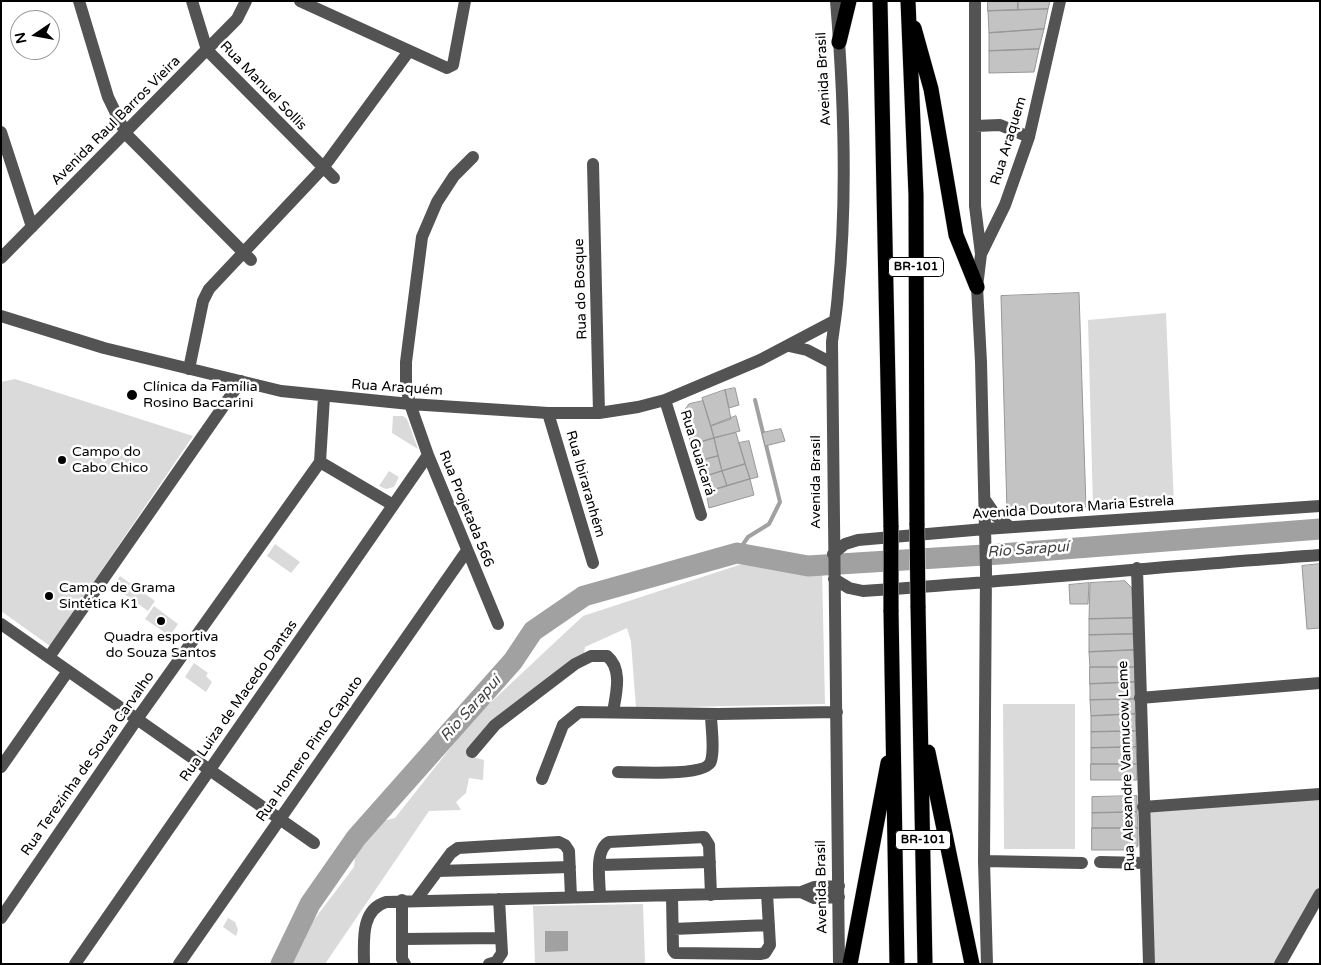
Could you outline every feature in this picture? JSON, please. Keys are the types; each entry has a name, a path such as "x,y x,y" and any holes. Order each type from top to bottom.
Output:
{"highway":[{"path":"839,42 849,1"},
{"name":"BR-101","path":"880,1 891,527 897,964"},
{"path":"908,6 931,89 956,235 976,287"},
{"name":"BR-101","path":"908,6 916,195 917,525 925,964"},
{"path":"920,716 972,964"},
{"path":"850,964 894,727"}],"street":[{"path":"78,1 108,97 126,134 247,257"},
{"name":"Rua Manuel Sollis","path":"192,1 207,50 334,178"},
{"name":"Avenida Raul Barros Vieira","path":"1,258 126,134 237,19 246,1"},
{"path":"300,1 444,68 453,65 465,1"},
{"name":"Avenida Brasil","path":"836,1 844,181 832,363 839,964"},
{"path":"975,1 975,206 982,254"},
{"name":"Rua Araquem","path":"976,287 982,254 1005,205 1029,137 1060,1"},
{"path":"189,369 203,301 209,289 247,257 323,168 410,51"},
{"path":"975,126 1000,126 1029,137"},
{"path":"1,132 32,227"},
{"name":"Rua Projetada 566","path":"473,158 454,176 438,202 422,237 406,362 406,386 410,404 428,455 466,552 498,624"},
{"name":"Rua do Bosque","path":"593,164 599,412"},
{"path":"976,287 986,545 984,861 987,964"},
{"name":"Rua Araquém","path":"1,316 104,348 281,391 324,397 548,413 599,412 638,407 665,400 789,346 834,321"},
{"path":"789,346 807,350 832,363"},
{"path":"49,657 240,381"},
{"path":"324,397 320,462 393,506"},
{"name":"Rua Guaicará","path":"665,400 700,515"},
{"name":"Rua Ibiraranhém","path":"548,413 593,563"},
{"name":"Rua Luiza de Macedo Dantas","path":"75,964 428,455"},
{"name":"Rua Terezinha de Souza Carvalho","path":"1,918 137,719 320,462"},
{"path":"985,500 996,516 1010,527"},
{"name":"Avenida Doutora Maria Estrela","path":"833,556 845,544 858,540 1010,527 1320,506"},
{"name":"Rua Homero Pinto Caputo","path":"179,964 278,819 466,552"},
{"path":"834,577 849,588 863,591 1004,582 1137,568 1320,554"},
{"name":"Rua Alexandre Vannucow Leme","path":"1137,568 1149,964"},
{"path":"986,600 1004,582"},
{"path":"1,624 278,819 314,842"},
{"path":"472,752 495,725 575,664 591,656 607,656 612,660 616,669 617,684 613,712"},
{"path":"1,767 68,671"},
{"path":"1140,698 1320,683"},
{"path":"542,779 556,737 570,717 579,712 711,714 836,712"},
{"path":"618,772 694,771 708,767 712,754 711,714"},
{"path":"1143,807 1320,794"},
{"path":"600,897 601,849 609,842 704,838 709,845 711,895"},
{"path":"416,900 458,848 559,842 565,845 569,851 571,897"},
{"path":"984,861 1082,863"},
{"path":"600,865 710,862"},
{"path":"1100,862 1145,863"},
{"path":"438,871 570,867"},
{"path":"364,964 364,935 370,913 382,903 402,900 801,892 814,887 839,892"},
{"path":"672,896 673,950 678,955 760,954 765,953 770,946 767,893"},
{"path":"1280,964 1320,894"},
{"path":"489,964 500,959 499,899"},
{"path":"402,900 402,959 405,964"},
{"path":"673,929 769,925"},
{"path":"402,939 501,938"}],"shaded area":[{"path":"1166,313 1174,506 1093,507 1088,320"},
{"path":"15,379 193,436 50,646 1,611 1,382"},
{"path":"393,416 403,416 407,419 418,449 392,433"},
{"path":"389,471 399,477 394,487 386,489 379,486"},
{"path":"275,544 300,562 291,573 267,556"},
{"path":"751,561 809,572 822,570 825,704 636,708 631,642 627,628 585,647 584,654 479,735 466,755 484,760 483,780 469,778 466,793 456,802 461,810 429,811 325,964 290,964 307,929 354,867 356,847 379,822 395,818 474,718 583,616"},
{"path":"120,576 155,601 148,611 113,586"},
{"name":"Quadra esportiva do Souza Santos","path":"154,606 178,624 170,636 145,619"},
{"path":"194,663 208,673 206,676 212,682 206,692 185,677"},
{"path":"1003,704 1075,704 1075,849 1004,849"},
{"path":"1320,794 1320,894 1279,964 1149,964 1143,807"},
{"path":"643,904 645,963 535,964 533,906"},
{"path":"228,918 235,922 238,930 236,936 223,927"},
{"path":"545,931 568,931 568,951 545,952"}],"building":[{"path":"988,1 1018,1 1018,10 988,11"},
{"path":"1018,1 1050,1 1048,9 1018,10"},
{"path":"1048,9 1044,29 989,33 988,11"},
{"path":"1044,29 1039,49 989,51 989,33"},
{"path":"1039,49 1034,72 989,73 989,51"},
{"path":"1079,293 1086,507 1007,511 1001,296"},
{"path":"735,388 739,405 729,408 725,390"},
{"path":"725,390 731,419 711,426 702,398"},
{"path":"703,401 714,438 691,445 683,412 689,404"},
{"path":"736,416 740,431 714,438 711,426"},
{"path":"781,429 785,441 765,446 762,433"},
{"path":"736,433 745,464 722,471 714,438"},
{"path":"714,438 718,456 695,462 691,445"},
{"path":"749,441 758,477 750,479 739,443"},
{"path":"718,456 722,471 700,478 695,462"},
{"path":"745,464 750,479 727,486 722,471"},
{"path":"722,471 727,486 706,492 700,478"},
{"path":"750,479 754,495 709,508 706,492"},
{"path":"1320,564 1320,628 1307,629 1302,566"},
{"path":"1125,581 1132,588 1133,618 1089,619 1090,583"},
{"path":"1089,583 1088,604 1070,604 1069,585"},
{"path":"1133,618 1133,634 1089,635 1089,619"},
{"path":"1133,634 1134,650 1089,652 1089,635"},
{"path":"1134,650 1135,667 1090,667 1089,652"},
{"path":"1090,667 1135,667 1135,682 1090,684"},
{"path":"1135,682 1136,699 1090,700 1090,684"},
{"path":"1136,699 1135,714 1091,716 1090,700"},
{"path":"1135,714 1136,731 1091,732 1091,716"},
{"path":"1136,731 1136,747 1091,748 1091,732"},
{"path":"1136,747 1137,764 1091,764 1091,748"},
{"path":"1091,764 1137,764 1137,780 1091,780"},
{"path":"1137,796 1137,812 1092,813 1092,797"},
{"path":"1137,812 1138,828 1092,828 1092,813"},
{"path":"1092,828 1138,828 1138,846 1131,850 1092,850"}],"waterway":[{"name":"Rio Sarapuí","path":"737,553 748,537 769,524 780,502 755,400"},
{"name":"Rio Sarapuí","path":"281,964 310,904 356,838 513,661 533,631 584,596 737,553 808,566 1000,554 1320,529"}],"place":[{"name":"Clínica da Família Rosino Baccarini","path":"132,395"},
{"name":"Campo do Cabo Chico","path":"62,460"},
{"name":"Campo de Grama Sintética K1","path":"49,596"},
{"name":"Quadra esportiva do Souza Santos","path":"161,621"}]}
